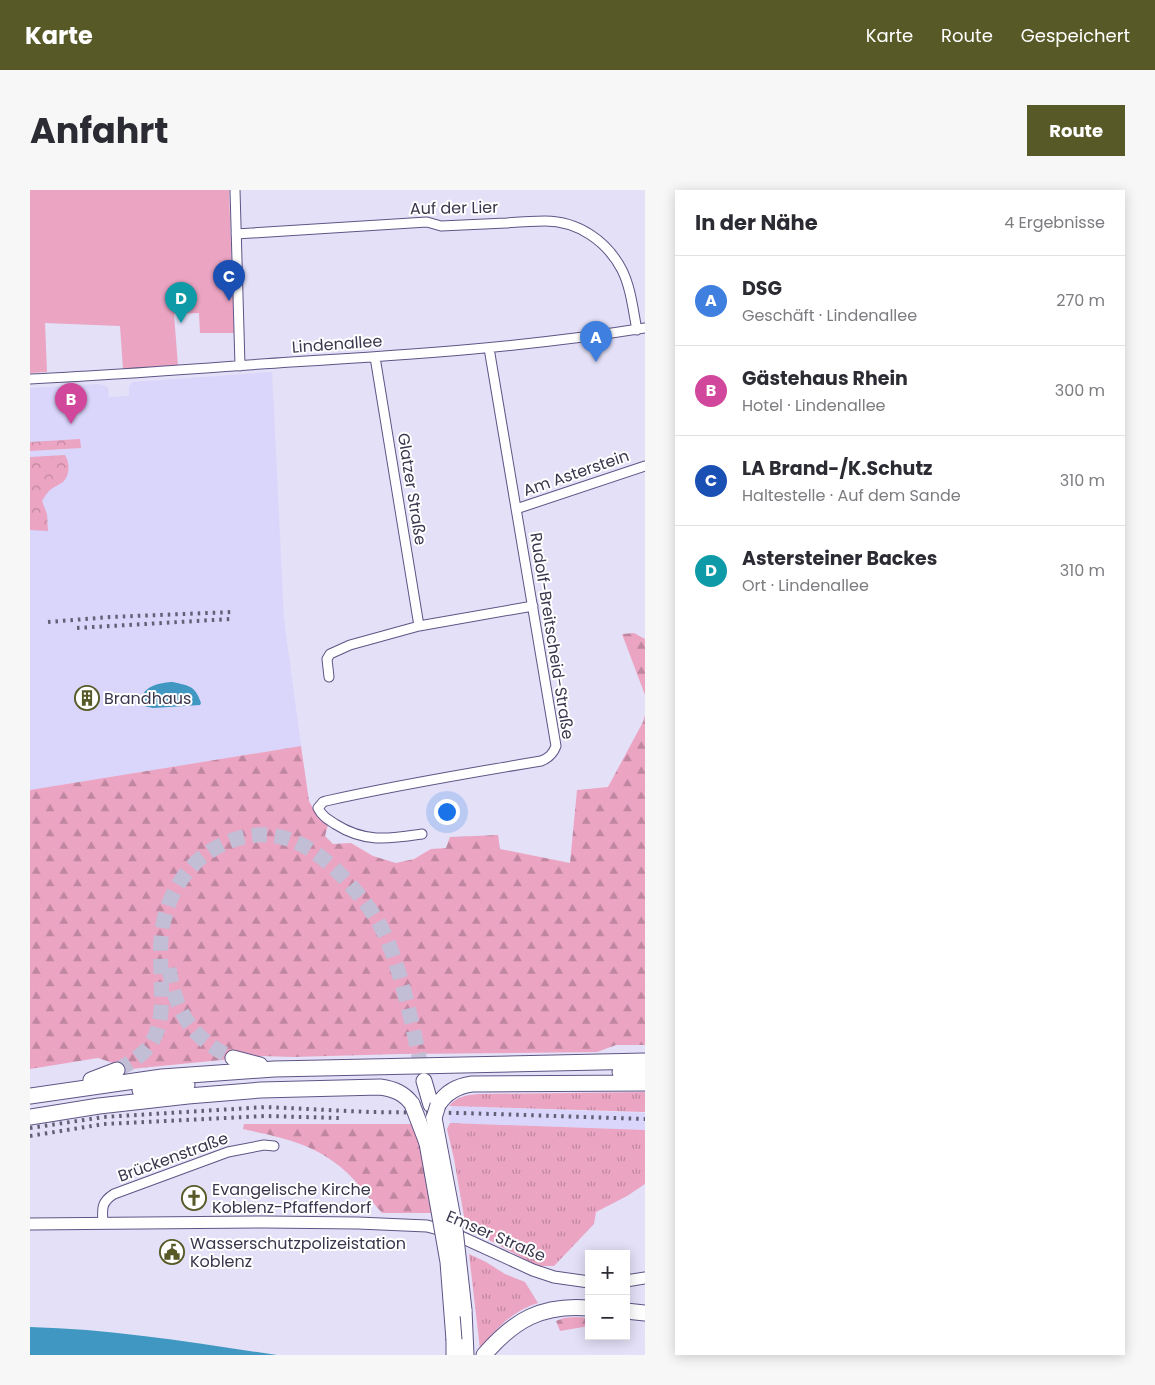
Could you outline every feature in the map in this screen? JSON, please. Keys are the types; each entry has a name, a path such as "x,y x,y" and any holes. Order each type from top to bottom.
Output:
{"main road":[{"path":"233,1058 274,1069"},
{"path":"30,1096 162,1077 274,1069 645,1061"},
{"path":"52,1092 93,1080 117,1070"},
{"path":"30,1106 132,1091 227,1081 326,1076 645,1071"},
{"path":"420,1082 455,1229 464,1310 466,1355"},
{"path":"427,1107 461,1086 472,1084 645,1083"},
{"path":"30,1117 136,1101 280,1089 380,1087 397,1090 427,1107"},
{"path":"427,1107 427,1143 448,1262 454,1347"},
{"path":"484,1355 496,1341 524,1319 561,1307 585,1308"},
{"path":"630,1311 645,1313"}],"street":[{"path":"235,190 240,366"},
{"name":"Auf der Lier","path":"236,234 427,222 441,226 546,221 569,224 593,236 613,256 622,270 627,283 641,329"},
{"name":"Lindenallee","path":"30,379 118,375 489,348 641,329"},
{"name":"Rudolf-Breitscheid-Straße","path":"422,834 375,839 340,827 323,816 318,808 326,801 352,795 541,761 549,758 556,746 489,348"},
{"name":"Glatzer Straße","path":"375,357 419,626"},
{"name":"Am Asterstein","path":"516,509 645,466"},
{"path":"329,677 327,659 330,654 350,645 419,626 533,606"},
{"name":"Brückenstraße","path":"103,1223 103,1205 114,1194 228,1152 264,1145 274,1146"},
{"name":"Emser Straße","path":"30,1224 340,1223 426,1226 450,1232 547,1275 585,1282"},
{"path":"630,1280 645,1278"}],"shaded area":[{"path":"272,372 284,619 301,746 30,790 30,388 99,384 108,388 109,397 129,396 129,386 133,382"},
{"path":"452,1106 645,1113 645,1130 450,1123 449,1115"}],"green space":[{"path":"30,190 229,190 234,333 200,333 199,313 174,314 178,366 123,369 120,326 45,323 47,372 30,373"},
{"path":"80,439 81,448 30,451 30,442"},
{"path":"65,455 68,465 67,476 63,482 49,491 42,501 47,514 48,531 30,530 30,457"},
{"path":"634,633 645,639 645,695 622,634"},
{"path":"645,715 645,1045 616,1045 597,1052 261,1056 131,1069 98,1058 30,1069 30,790 301,746 309,801 317,816 328,825 325,836 333,844 351,843 373,856 396,863 414,859 431,849 446,848 450,837 498,835 500,849 570,863 577,790 608,787"},
{"path":"645,1092 645,1112 449,1106 455,1100 462,1097 478,1094"},
{"path":"450,1123 645,1130 645,1184 596,1212 594,1224 554,1266 537,1266 466,1228 447,1129"},
{"path":"244,1124 414,1124 418,1136 432,1213 382,1213 341,1167 324,1155 291,1141 243,1129"},
{"path":"469,1254 505,1274 525,1282 538,1303 512,1316 492,1334 480,1349"},
{"path":"564,1318 585,1318 585,1327 560,1331 556,1321"}],"water":[{"path":"173,682 191,687 199,697 200,705 153,708 144,706 142,700 146,690 162,683"},
{"path":"30,1327 61,1328 185,1341 277,1355 30,1355"}],"tunnel":[{"path":"117,1070 141,1055 149,1047 156,1035 161,1011 161,938 163,925 166,912 183,877 201,858 232,840 271,835 288,839 321,857 357,892 377,920 388,942 400,976 424,1081"},
{"path":"169,968 176,998 188,1023 207,1043 233,1058"}],"railway":[{"path":"48,622 110,617 232,612"},
{"path":"77,628 230,619"},
{"path":"30,1128 104,1117 266,1107 369,1112 645,1119"},
{"path":"30,1136 104,1124 265,1116 341,1118"}],"place":[{"name":"LA Brand-/K.Schutz","path":"229,301"},
{"name":"Astersteiner Backes","path":"181,323"},
{"name":"DSG","path":"596,362"},
{"name":"Gästehaus Rhein","path":"71,424"},
{"name":"Brandhaus","path":"87,698"},
{"name":"Evangelische Kirche Koblenz-Pfaffendorf","path":"194,1198"},
{"name":"Wasserschutzpolizeistation Koblenz","path":"172,1252"}]}
